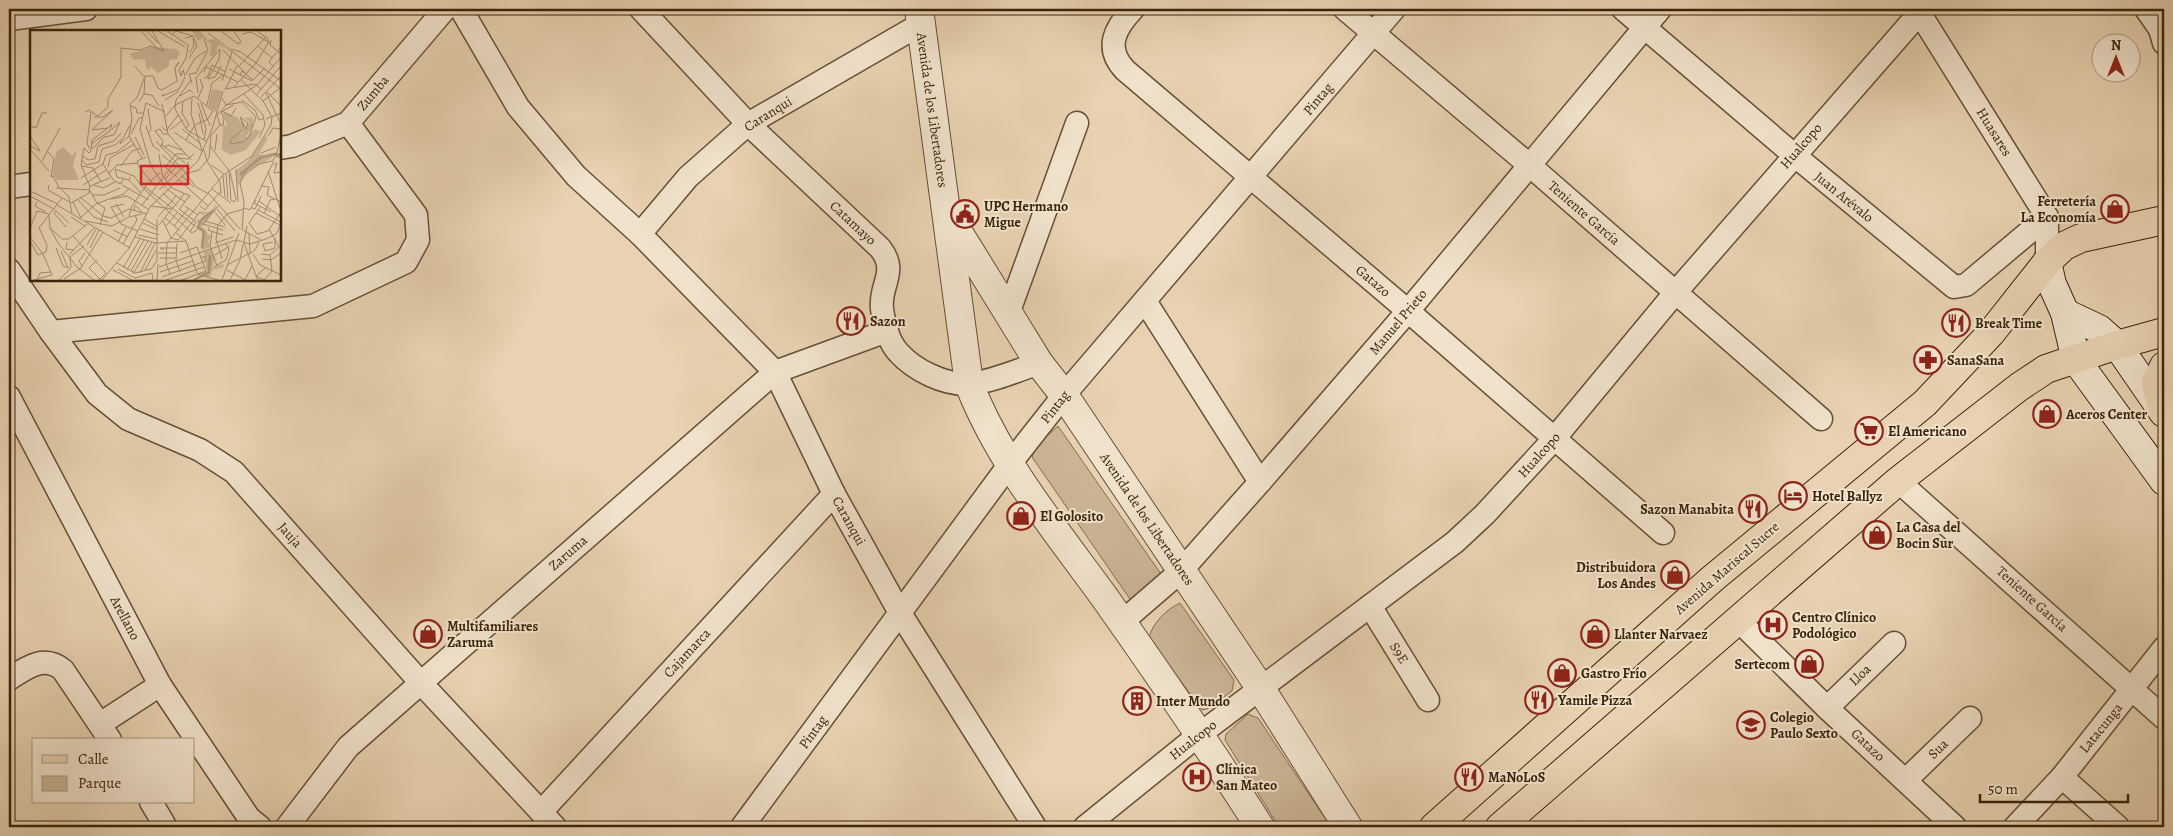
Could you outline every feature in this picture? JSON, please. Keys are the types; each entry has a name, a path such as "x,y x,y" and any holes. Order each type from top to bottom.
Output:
{"main road":[{"name":"Avenida Mariscal Sucre","path":"1434,827 1712,579 1924,403 1991,333 2047,262 2064,246 2081,238 2164,220"},
{"path":"1500,827 1898,481 2019,387 2046,369 2117,345 2164,332"},
{"path":"2164,366 2156,383 2164,413"}],"street":[{"path":"9,19 86,9"},
{"name":"Zumba","path":"281,148 292,146 348,123 445,9"},
{"name":"Caranqui","path":"461,9 518,107 576,176 640,234 775,372 834,494 900,613 1035,827"},
{"name":"Gatazo","path":"1133,9 1121,22 1116,32 1114,45 1114,56 1125,70 1408,311 1663,533"},
{"name":"Teniente García","path":"1346,9 1528,164 1821,419"},
{"name":"Pintag","path":"742,827 1009,465 1064,395 1394,9"},
{"name":"Juan Arévalo","path":"1623,9 1794,155 1954,287 1966,286 2047,217"},
{"name":"Manuel Prieto","path":"1122,622 1181,571 1260,482 1408,311 1528,164 1660,9"},
{"path":"2146,9 2160,29 2164,43"},
{"name":"Hualcopo","path":"1085,827 1200,734 1455,542 1485,514 1554,439 1674,293 1920,10"},
{"name":"Huasares","path":"1920,10 2047,217"},
{"name":"Catamayo","path":"651,12 748,124 888,258 889,273 883,289 882,308 887,331 897,351 918,370 944,380 969,384 1039,363"},
{"name":"Caranqui","path":"640,234 688,177 748,124 920,17"},
{"name":"Avenida de los Libertadores","path":"920,17 969,384 982,417 1009,465 1200,734 1260,827"},
{"path":"50,332 313,306 406,262 418,240 416,216 348,123"},
{"path":"1008,314 1077,123"},
{"path":"9,187 30,184"},
{"name":"Avenida de los Libertadores","path":"946,212 1039,363 1064,395 1260,689 1348,827"},
{"path":"2047,217 2047,262 2052,284 2066,313 2076,360 2164,480"},
{"name":"Jauja","path":"9,270 50,332 97,394 128,419 200,450 234,472 421,683 548,820"},
{"path":"1145,300 1260,482"},
{"path":"2066,313 2099,329 2117,345 2164,413"},
{"name":"Zaruma","path":"287,827 348,747 775,372 887,331"},
{"name":"Arellano","path":"9,398 160,685 250,818 260,827"},
{"name":"Teniente García","path":"1898,481 2164,718"},
{"name":"Cajamarca","path":"548,820 834,494"},
{"name":"S9E","path":"1370,606 1428,700"},
{"name":"Gatazo","path":"1739,621 1827,708 1955,827"},
{"name":"Lloa","path":"1827,708 1894,643"},
{"name":"Latacunga","path":"2015,827 2062,776 2164,648"},
{"path":"9,679 37,663 56,664 63,670 105,732 160,685"},
{"name":"Sua","path":"1906,780 1970,718"},
{"path":"2062,776 2118,827"},
{"path":"152,804 164,824"}],"green space":[{"path":"1058,426 1161,574 1132,602 1032,457 1035,447"},
{"path":"1180,603 1234,680 1232,691 1207,709 1202,710 1149,638 1153,627 1161,617"},
{"path":"1248,714 1258,718 1331,827 1279,827 1225,740 1226,734"}],"place":[{"name":"Ferretería La Economía","path":"2115,209"},
{"name":"UPC Hermano Migue","path":"965,214"},
{"name":"Sazon","path":"851,321"},
{"name":"Break Time","path":"1956,323"},
{"name":"SanaSana","path":"1928,360"},
{"name":"Aceros Center","path":"2047,414"},
{"name":"El Americano","path":"1869,431"},
{"name":"Hotel Ballyz","path":"1793,496"},
{"name":"Sazon Manabita","path":"1753,509"},
{"name":"El Golosito","path":"1021,516"},
{"name":"La Casa del Bocin Sur","path":"1877,535"},
{"name":"Distribuidora Los Andes","path":"1675,575"},
{"name":"Centro Clínico Podológico","path":"1773,625"},
{"name":"Multifamiliares Zaruma","path":"428,634"},
{"name":"Llanter Narvaez","path":"1595,634"},
{"name":"Sertecom","path":"1809,664"},
{"name":"Gastro Frío","path":"1562,673"},
{"name":"Yamile Pizza","path":"1539,700"},
{"name":"Inter Mundo","path":"1137,701"},
{"name":"Colegio Paulo Sexto","path":"1751,725"},
{"name":"Clínica San Mateo","path":"1197,777"},
{"name":"MaNoLoS","path":"1469,777"}]}
